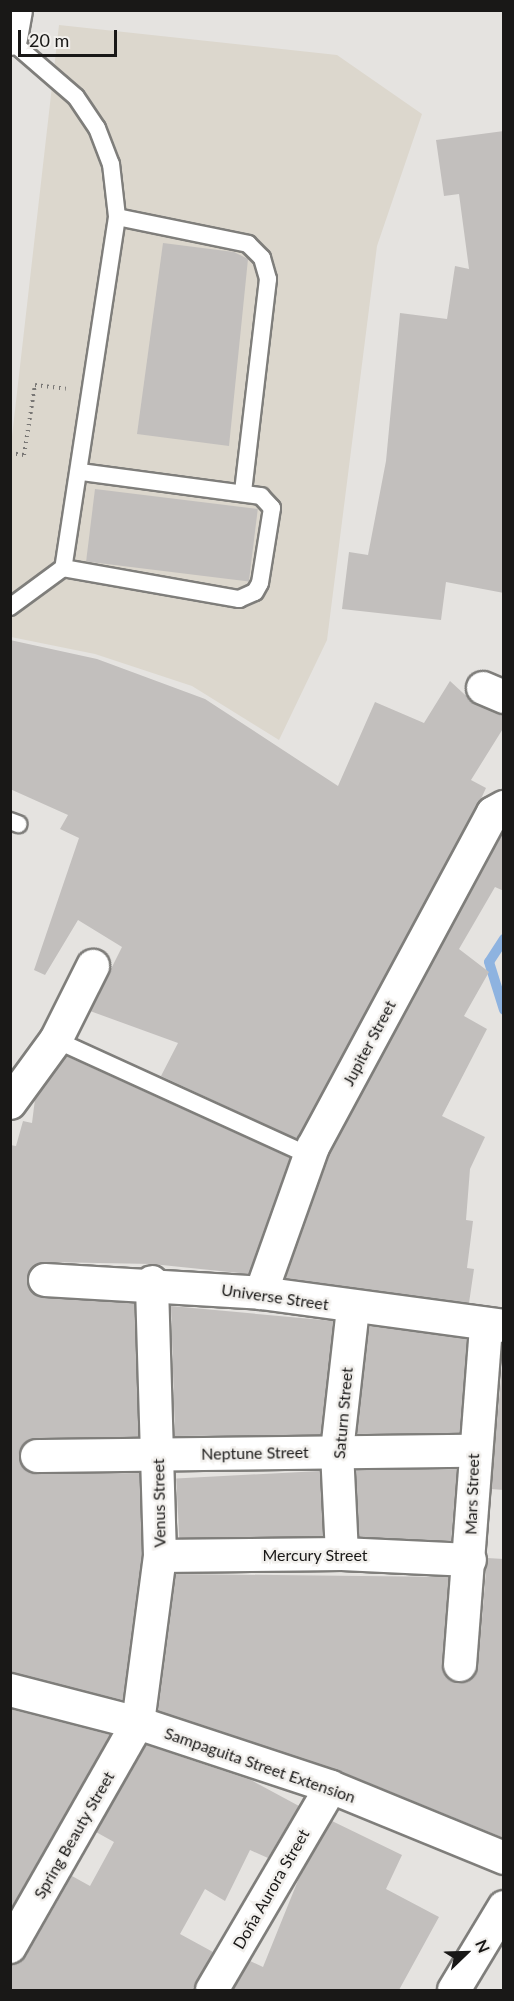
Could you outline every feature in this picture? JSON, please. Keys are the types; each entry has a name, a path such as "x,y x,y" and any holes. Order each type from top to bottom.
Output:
{"main road":[{"path":"10,39 15,10"}],"street":[{"name":"Jupiter Street","path":"261,1293 310,1156 493,813 504,807"},
{"path":"10,1103 57,1040 93,966"},
{"name":"Universe Street","path":"45,1280 152,1282 261,1293 353,1309 495,1325"},
{"name":"Venus Street","path":"138,1723 160,1556 152,1282"},
{"name":"Saturn Street","path":"342,1554 337,1451 353,1309"},
{"name":"Mars Street","path":"460,1665 470,1560 473,1451 495,1325"},
{"name":"Neptune Street","path":"37,1456 473,1451"},
{"name":"Mercury Street","path":"160,1556 342,1554 470,1560"},
{"name":"Sampaguita Street Extension","path":"10,1690 138,1723 331,1787 504,1858"},
{"name":"Spring Beauty Street","path":"10,1947 138,1723"},
{"name":"Doña Aurora Street","path":"212,1990 331,1787"},
{"path":"454,1990 504,1907"}],"lane":[{"path":"10,39 76,97 97,128 111,164 117,217 81,472 63,568 10,607"},
{"path":"117,217 248,244 262,258 268,279 243,493"},
{"path":"63,568 239,599 247,596 260,582 272,508 261,496 81,472"},
{"path":"57,1040 310,1156"}],"path":[{"path":"10,453 24,455 35,385"}],"shaded area":[{"path":"59,25 337,55 422,114 377,246 327,640 279,740 192,686 95,654 11,637 11,445"}],"building":[{"path":"504,131 504,593 446,582 441,620 342,609 349,552 368,555 386,461 400,313 447,319 455,266 469,269 459,194 444,196 436,140"},
{"path":"163,243 234,252 248,259 229,446 137,434"},
{"path":"95,489 258,509 249,581 86,561"},
{"path":"10,640 97,659 205,699 338,786 375,702 424,723 450,681 475,704 504,715 504,727 471,780 486,788 480,801 297,1139 161,1076 178,1043 90,1011 122,947 78,920 45,975 34,970 79,838 60,829 68,815 10,789"},
{"path":"504,831 504,891 495,887 459,949 489,972 464,1016 487,1029 442,1116 485,1137 470,1169 466,1220 473,1221 467,1268 474,1269 469,1303 285,1278 329,1154"},
{"path":"66,1056 290,1158 249,1274 152,1264 46,1262 36,1264 27,1278 29,1289 43,1298 135,1303 139,1437 36,1438 22,1447 19,1456 22,1466 37,1474 140,1473 142,1555 123,1700 10,1673 10,1145 16,1146 23,1121 32,1123 35,1099"},
{"path":"171,1306 334,1321 321,1435 175,1436"},
{"path":"369,1326 467,1339 460,1433 357,1434"},
{"path":"504,1344 504,1490 491,1489"},
{"path":"457,1469 451,1541 359,1537 356,1470"},
{"path":"320,1471 323,1536 180,1543 176,1479"},
{"path":"487,1558 504,1559 504,1838 337,1770 158,1711 176,1574 449,1577 442,1664 449,1679 459,1683 468,1681 478,1667"},
{"path":"10,1709 111,1735 10,1910"},
{"path":"146,1745 251,1780 299,1806 268,1858 250,1850 225,1901 205,1889 180,1934 213,1952 194,1990 10,1990 10,1965 26,1956 72,1876 90,1886 114,1842 96,1832"},
{"path":"332,1821 402,1855 386,1889 439,1917 399,1990 233,1990 250,1961 263,1967 301,1873"}],"waterway":[{"path":"504,939 489,962 504,1010"}]}
